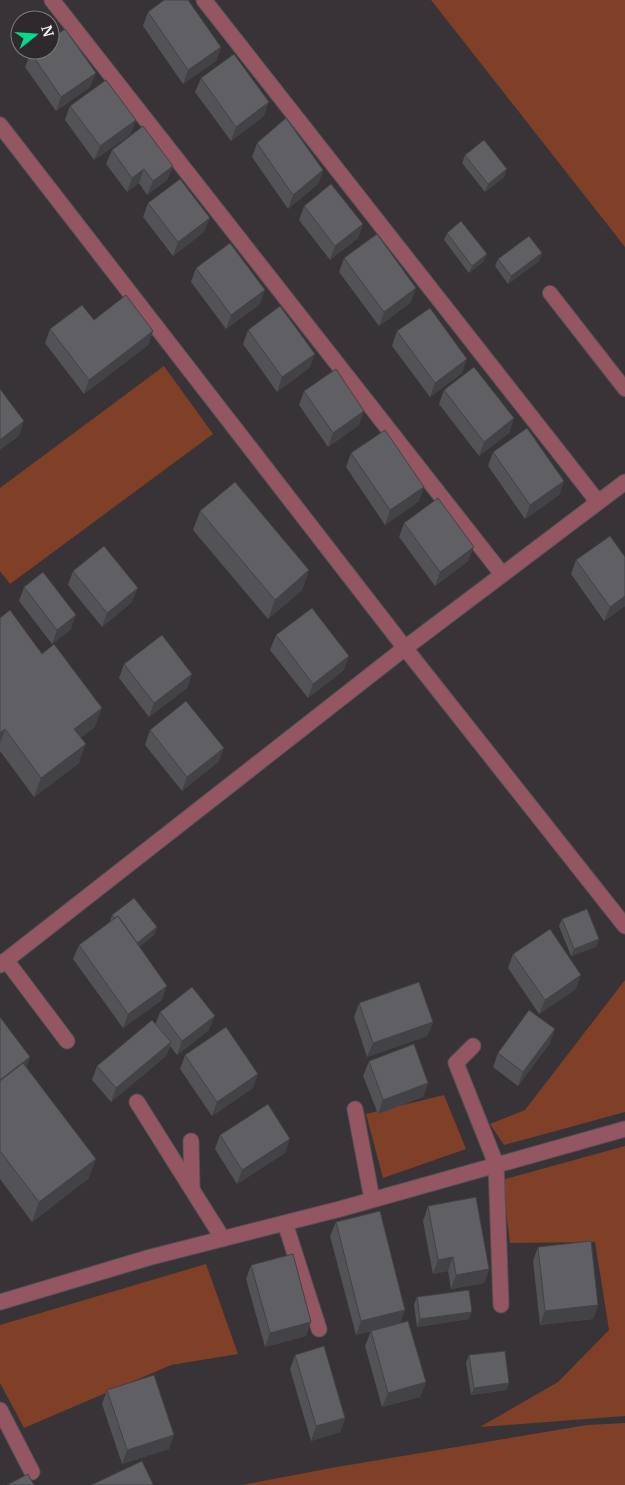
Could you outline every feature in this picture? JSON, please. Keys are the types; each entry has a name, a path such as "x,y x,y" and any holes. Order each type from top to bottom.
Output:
{"street":[{"path":"52,0 502,574"},
{"path":"204,0 598,502"},
{"path":"0,125 405,648 625,926"},
{"path":"67,1041 3,962 405,648 625,482"},
{"path":"473,1046 456,1063 496,1164 501,1306"},
{"path":"137,1102 223,1239"},
{"path":"356,1109 372,1199"},
{"path":"0,1302 152,1257 285,1223 625,1129"},
{"path":"191,1141 192,1189"},
{"path":"285,1223 319,1329"},
{"path":"0,1410 32,1472"}],"lane":[{"path":"550,293 620,374 625,390"}],"shaded area":[{"path":"431,0 625,0 625,247"},
{"path":"164,366 213,434 10,584 0,571 0,488"},
{"path":"625,980 625,1112 504,1145 490,1124 525,1110"},
{"path":"444,1095 466,1149 383,1178 366,1114"},
{"path":"625,1146 625,1416 480,1427 558,1382 609,1330 595,1242 510,1243 502,1180"},
{"path":"206,1264 238,1354 171,1365 24,1428 0,1383 0,1325"},
{"path":"625,1423 625,1485 242,1485 587,1425"}],"building":[{"path":"164,0 188,0 221,47 188,70 148,12"},
{"path":"65,29 96,73 61,97 36,60 60,60 60,32"},
{"path":"234,54 269,102 236,127 201,78"},
{"path":"106,80 136,120 100,146 70,106"},
{"path":"286,118 323,170 293,195 257,143"},
{"path":"143,126 173,166 153,181 144,169 132,178 112,150"},
{"path":"484,140 507,169 488,184 465,155"},
{"path":"180,179 210,218 178,242 148,203"},
{"path":"331,184 363,224 335,246 304,206"},
{"path":"461,221 487,254 472,266 447,233"},
{"path":"377,234 416,288 384,312 344,258"},
{"path":"529,236 542,253 511,276 498,259"},
{"path":"230,243 265,290 231,315 196,268"},
{"path":"126,295 153,331 89,380 50,329 82,305 94,320"},
{"path":"280,306 315,354 282,377 248,330"},
{"path":"430,308 467,359 435,383 397,331"},
{"path":"474,367 514,418 484,442 444,390"},
{"path":"336,369 364,411 333,433 304,391"},
{"path":"0,389 24,421 0,440"},
{"path":"527,428 564,481 530,505 493,452"},
{"path":"385,430 424,487 390,510 351,453"},
{"path":"235,482 309,570 275,600 200,511"},
{"path":"438,498 474,547 440,572 404,523"},
{"path":"610,536 625,557 625,596 610,607 576,560"},
{"path":"104,546 138,588 107,613 73,571"},
{"path":"43,572 76,615 57,630 24,587"},
{"path":"312,608 349,656 313,684 276,635"},
{"path":"10,610 42,654 54,644 102,708 74,729 86,744 41,778 5,729 0,733 0,618"},
{"path":"162,635 192,674 154,703 124,664"},
{"path":"186,701 224,748 187,777 150,730"},
{"path":"134,898 157,927 137,943 118,916 115,918 112,915"},
{"path":"587,909 599,939 574,949 562,919"},
{"path":"118,916 167,986 128,1014 79,945"},
{"path":"550,929 581,975 545,1000 513,954"},
{"path":"419,982 433,1022 373,1043 359,1003"},
{"path":"192,987 215,1016 182,1041 160,1012"},
{"path":"529,1010 555,1029 523,1072 498,1053"},
{"path":"0,1017 30,1057 0,1080"},
{"path":"152,1020 171,1042 116,1088 97,1066"},
{"path":"226,1027 258,1074 217,1102 185,1055"},
{"path":"414,1044 428,1083 383,1100 369,1061"},
{"path":"23,1063 96,1159 39,1202 0,1151 0,1081"},
{"path":"268,1104 290,1139 242,1170 220,1135"},
{"path":"476,1197 489,1269 456,1275 453,1257 438,1260 428,1206"},
{"path":"380,1211 405,1310 361,1321 336,1222"},
{"path":"591,1241 598,1305 545,1311 538,1247"},
{"path":"293,1254 311,1322 270,1333 251,1265"},
{"path":"469,1290 472,1312 420,1319 417,1297"},
{"path":"408,1321 426,1382 388,1393 371,1331"},
{"path":"324,1346 345,1418 316,1426 295,1355"},
{"path":"505,1351 509,1383 474,1388 469,1355"},
{"path":"154,1375 174,1435 127,1450 107,1390"},
{"path":"142,1461 153,1484 151,1485 91,1485"},
{"path":"28,1474 34,1485 7,1485"}]}
